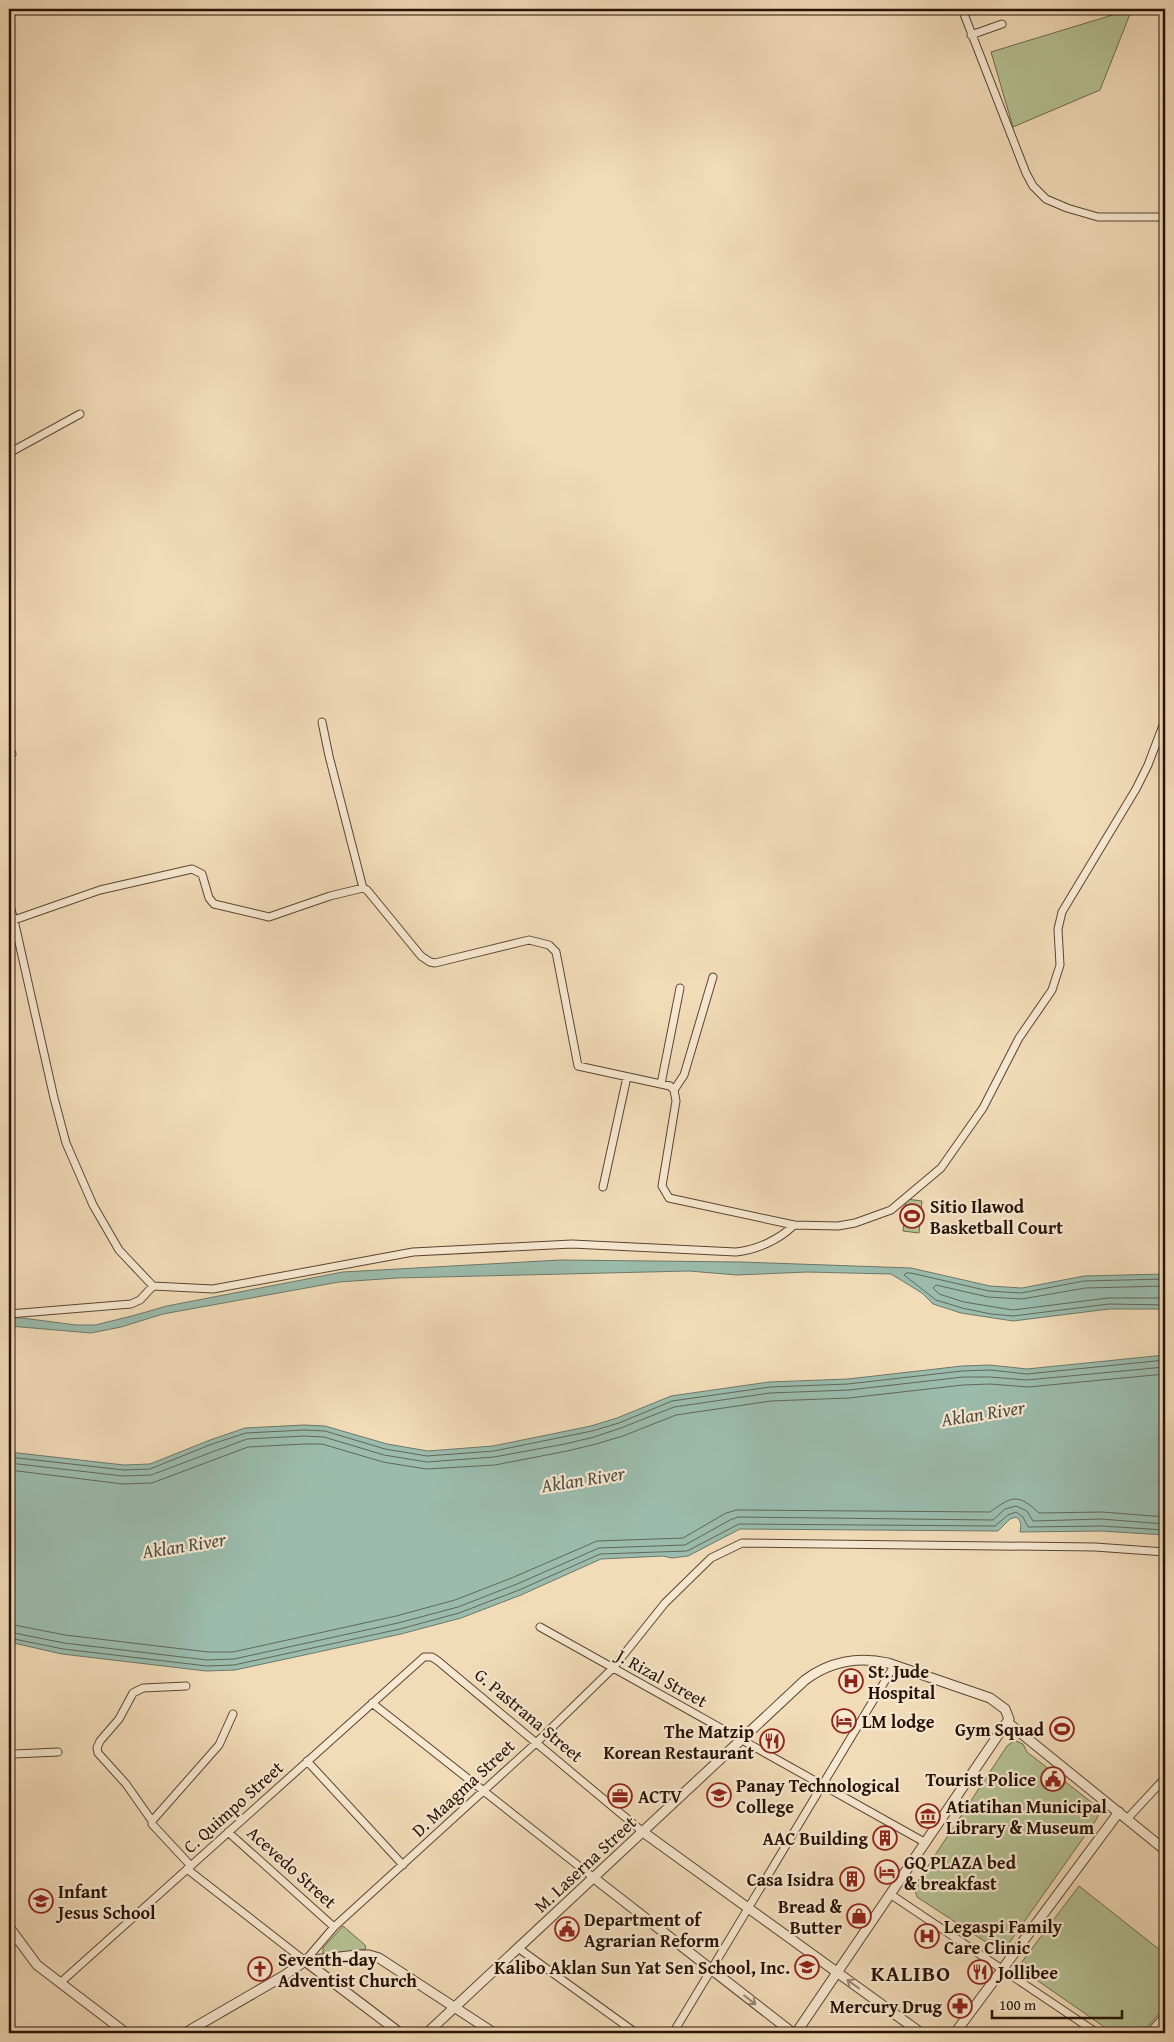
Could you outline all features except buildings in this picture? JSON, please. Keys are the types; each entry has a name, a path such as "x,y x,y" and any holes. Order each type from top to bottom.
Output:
{"street":[{"path":"962,9 971,36 1026,173 1033,186 1046,199 1098,217 1165,218"},
{"path":"971,36 1002,24"},
{"path":"9,453 80,414"},
{"path":"322,722 328,756 363,888 367,890 422,956 435,963 529,940 549,946 556,952 559,962 578,1066 670,1086 674,1090 676,1101 662,1186 669,1198 794,1225 838,1226 878,1216 895,1207 941,1168 983,1108 1019,1038 1052,990 1060,965 1059,921 1066,905 1136,789 1148,765 1165,720"},
{"path":"14,920 100,890 192,869 202,874 209,898 214,904 264,917 330,896 363,888"},
{"path":"9,903 66,1143 93,1205 119,1250 153,1286 212,1289 413,1252 572,1244 748,1251 784,1234 794,1225"},
{"path":"674,1090 684,1075 713,977"},
{"path":"661,1084 680,988"},
{"path":"603,1187 627,1077"},
{"path":"9,1314 22,1315 131,1304 140,1300 153,1286"},
{"name":"D. Maagma Street","path":"185,2033 285,1975 305,1961 334,1927 536,1743 613,1668 665,1603 711,1558 742,1543 1095,1547 1165,1552"},
{"name":"J. Rizal Street","path":"540,1627 926,1842"},
{"name":"C. Quimpo Street","path":"60,1983 421,1659 428,1656"},
{"name":"G. Pastrana Street","path":"428,1656 438,1660 643,1832 921,2033"},
{"name":"M. Laserna Street","path":"427,2033 805,1680 835,1664 854,1660 873,1660 990,1698 1006,1709 1008,1720 1165,1850"},
{"path":"673,2033 894,1666"},
{"path":"186,1686 143,1688 133,1694 119,1719 100,1741 97,1748 98,1753 126,1784 152,1821 152,1824 189,1867 305,1961 400,2033"},
{"path":"372,1703 711,1970 795,2033 1008,1720"},
{"path":"152,1821 219,1745 233,1714"},
{"path":"9,1756 14,1754 58,1752"},
{"path":"307,1761 403,1865"},
{"path":"1127,1819 1165,1778"},
{"path":"955,2033 1119,1812"},
{"name":"Acevedo Street","path":"228,1832 334,1927"},
{"path":"890,1894 1097,2033"},
{"path":"9,1927 12,1939 37,1965 126,2033"},
{"path":"518,1948 636,2033"},
{"path":"305,1961 357,1955 374,1956 494,2033"},
{"path":"1150,2033 1165,2017"}],"green space":[{"path":"1132,9 1100,90 1013,127 991,52"},
{"name":"Sitio Ilawod Basketball Court","path":"906,1199 922,1201 919,1233 903,1231"},
{"path":"1016,1741 1023,1744 1027,1752 1095,1805 1099,1814 1007,1946 998,1950 917,1897 914,1887 1007,1746"},
{"path":"1079,1886 1165,1954 1165,2007 1142,2033 1113,2033 1018,1967"},
{"path":"343,1926 365,1945 366,1949 325,1956 323,1948"}],"water":[{"path":"561,1260 741,1262 911,1268 990,1286 1022,1288 1084,1276 1165,1274 1165,1309 1109,1309 1013,1321 961,1313 933,1304 922,1293 891,1274 807,1272 737,1275 689,1271 397,1278 339,1282 163,1314 121,1327 91,1333 9,1326 9,1318 76,1325 95,1325 167,1306 343,1272"},
{"name":"Aklan River","path":"1165,1355 1165,1535 1101,1531 1020,1532 1020,1522 1016,1517 1010,1519 998,1531 740,1529 688,1556 601,1559 521,1595 461,1618 401,1634 235,1670 206,1671 62,1654 9,1642 9,1452 124,1465 150,1464 245,1428 304,1425 325,1426 387,1444 428,1451 493,1446 591,1426 617,1418 671,1396 769,1382 848,1379 962,1366 990,1365 1027,1369"}],"place":[{"name":"Sitio Ilawod Basketball Court","path":"912,1216"},
{"name":"St. Jude Hospital","path":"851,1681"},
{"name":"LM lodge","path":"844,1721"},
{"name":"Gym Squad","path":"1062,1729"},
{"name":"The Matzip Korean Restaurant","path":"772,1741"},
{"name":"Tourist Police","path":"1053,1779"},
{"name":"Panay Technological College","path":"719,1795"},
{"name":"ACTV","path":"620,1796"},
{"name":"Atiatihan Municipal Library & Museum","path":"928,1816"},
{"name":"AAC Building","path":"885,1838"},
{"name":"GQ PLAZA bed & breakfast","path":"887,1872"},
{"name":"Casa Isidra","path":"852,1879"},
{"name":"Infant Jesus School","path":"41,1901"},
{"name":"Bread & Butter","path":"859,1916"},
{"name":"Department of Agrarian Reform","path":"567,1929"},
{"name":"Legaspi Family Care Clinic","path":"927,1936"},
{"name":"Kalibo Aklan Sun Yat Sen School, Inc.","path":"807,1967"},
{"name":"Seventh-day Adventist Church","path":"260,1969"},
{"name":"Jollibee","path":"980,1972"},
{"name":"Mercury Drug","path":"960,2006"}],"district":[{"name":"KALIBO","path":"911,1973"}]}
